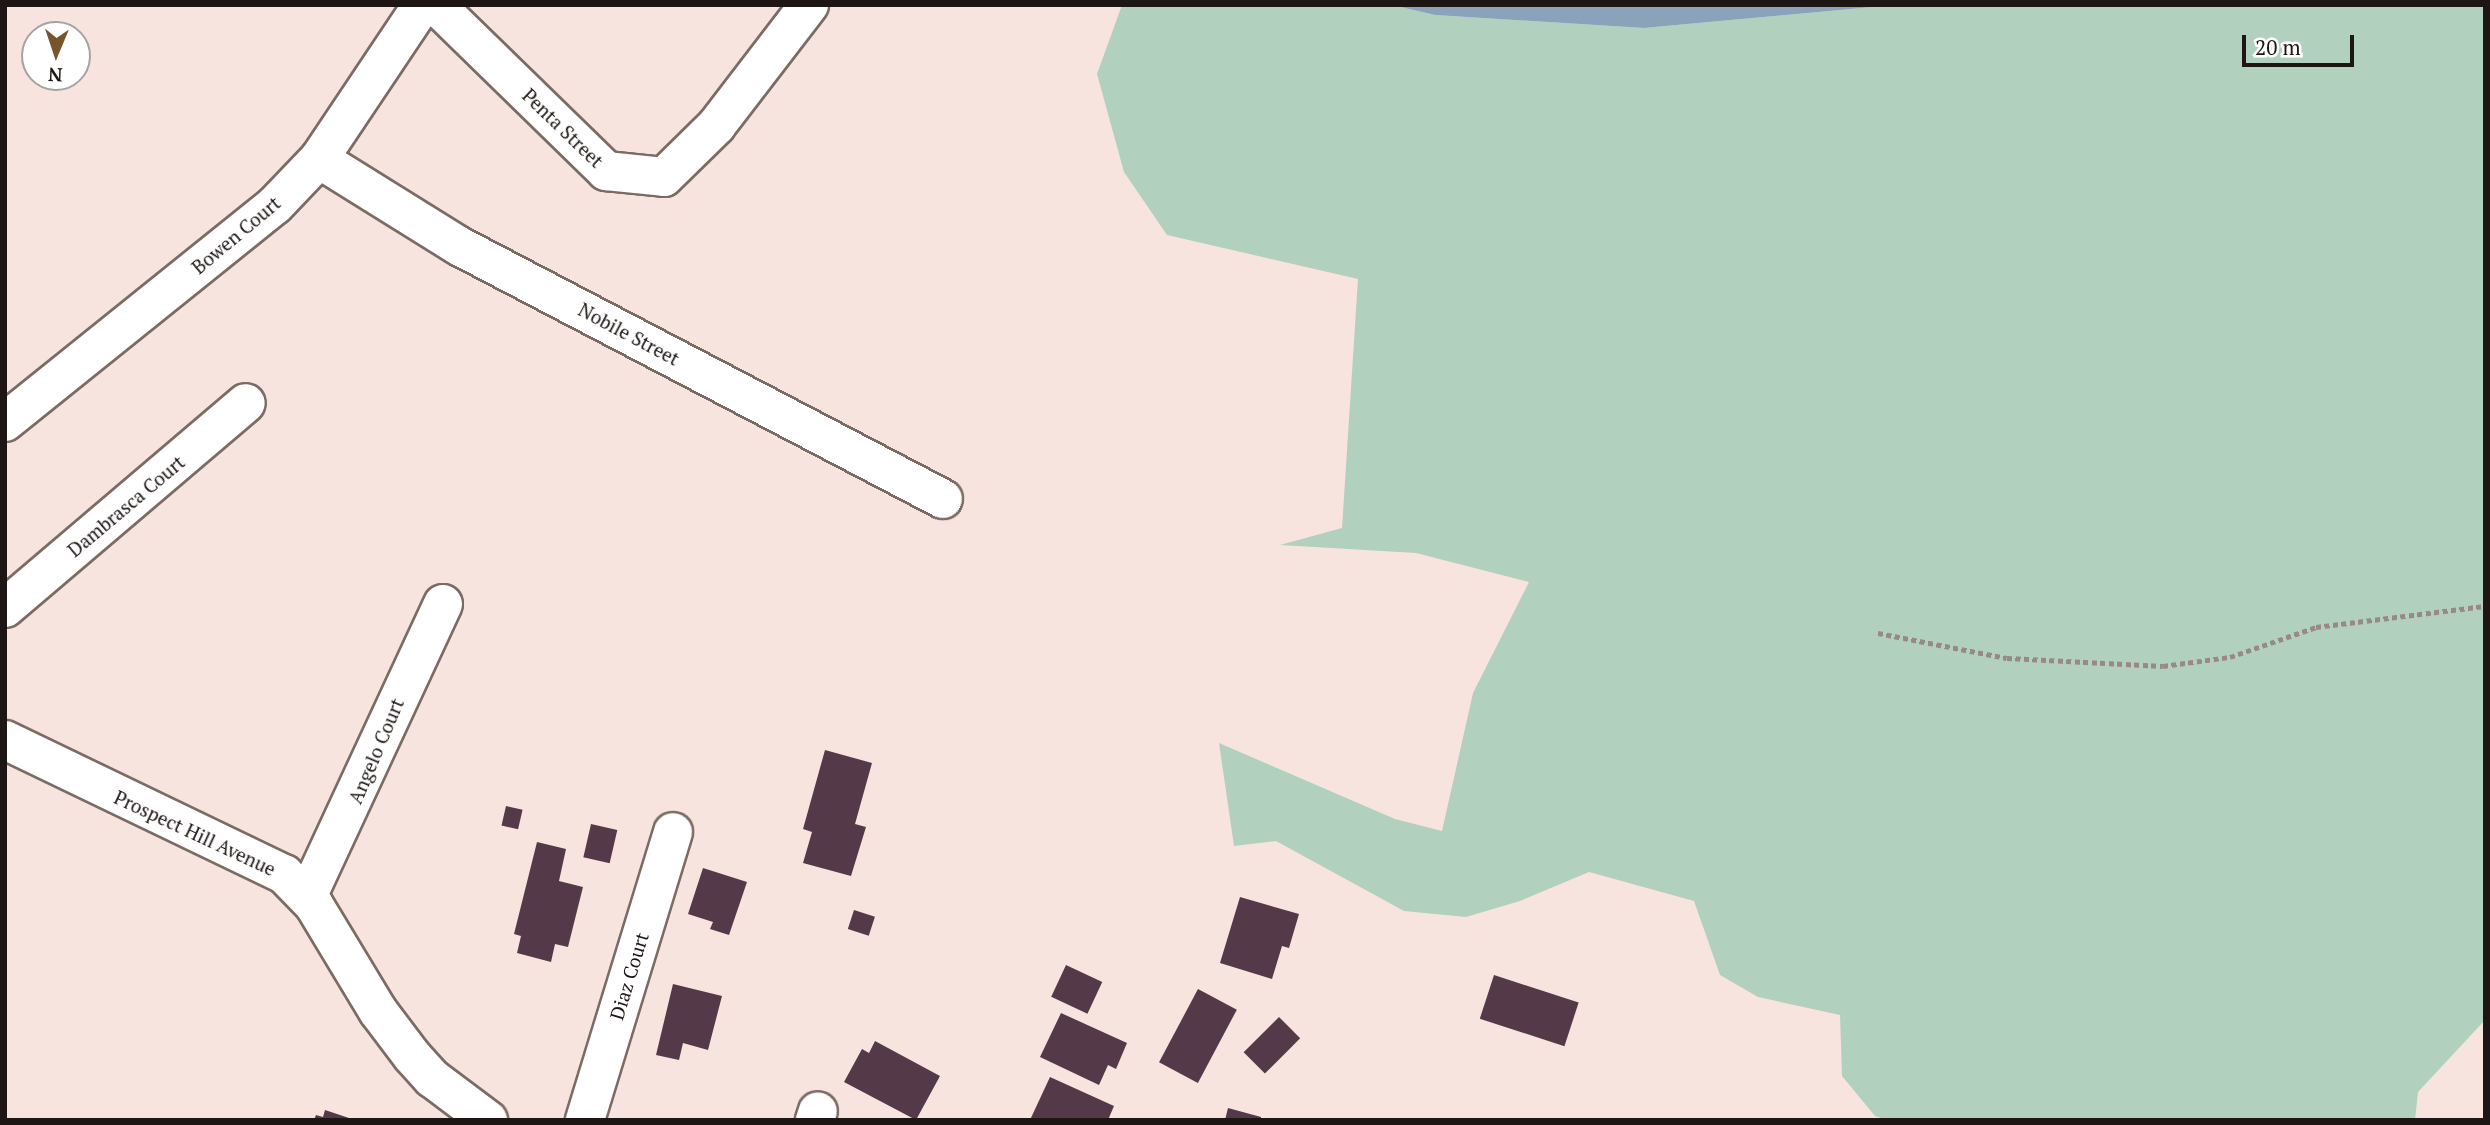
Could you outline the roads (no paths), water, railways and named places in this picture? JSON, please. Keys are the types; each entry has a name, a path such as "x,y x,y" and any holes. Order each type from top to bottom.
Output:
{"street":[{"name":"Bowen Court","path":"5,422 155,299 235,241 319,159 422,5"},
{"name":"Penta Street","path":"436,5 606,171 664,177 716,126 809,5"},
{"name":"Nobile Street","path":"319,159 459,246 943,499"},
{"name":"Dambrasca Court","path":"5,608 246,403"},
{"name":"Angelo Court","path":"307,897 443,604"},
{"name":"Prospect Hill Avenue","path":"5,740 273,868 307,897 378,1012 412,1056 432,1078 488,1120"},
{"name":"Diaz Court","path":"585,1120 673,832"}],"water":[{"path":"1392,5 1894,5 1644,28 1435,15"}]}
